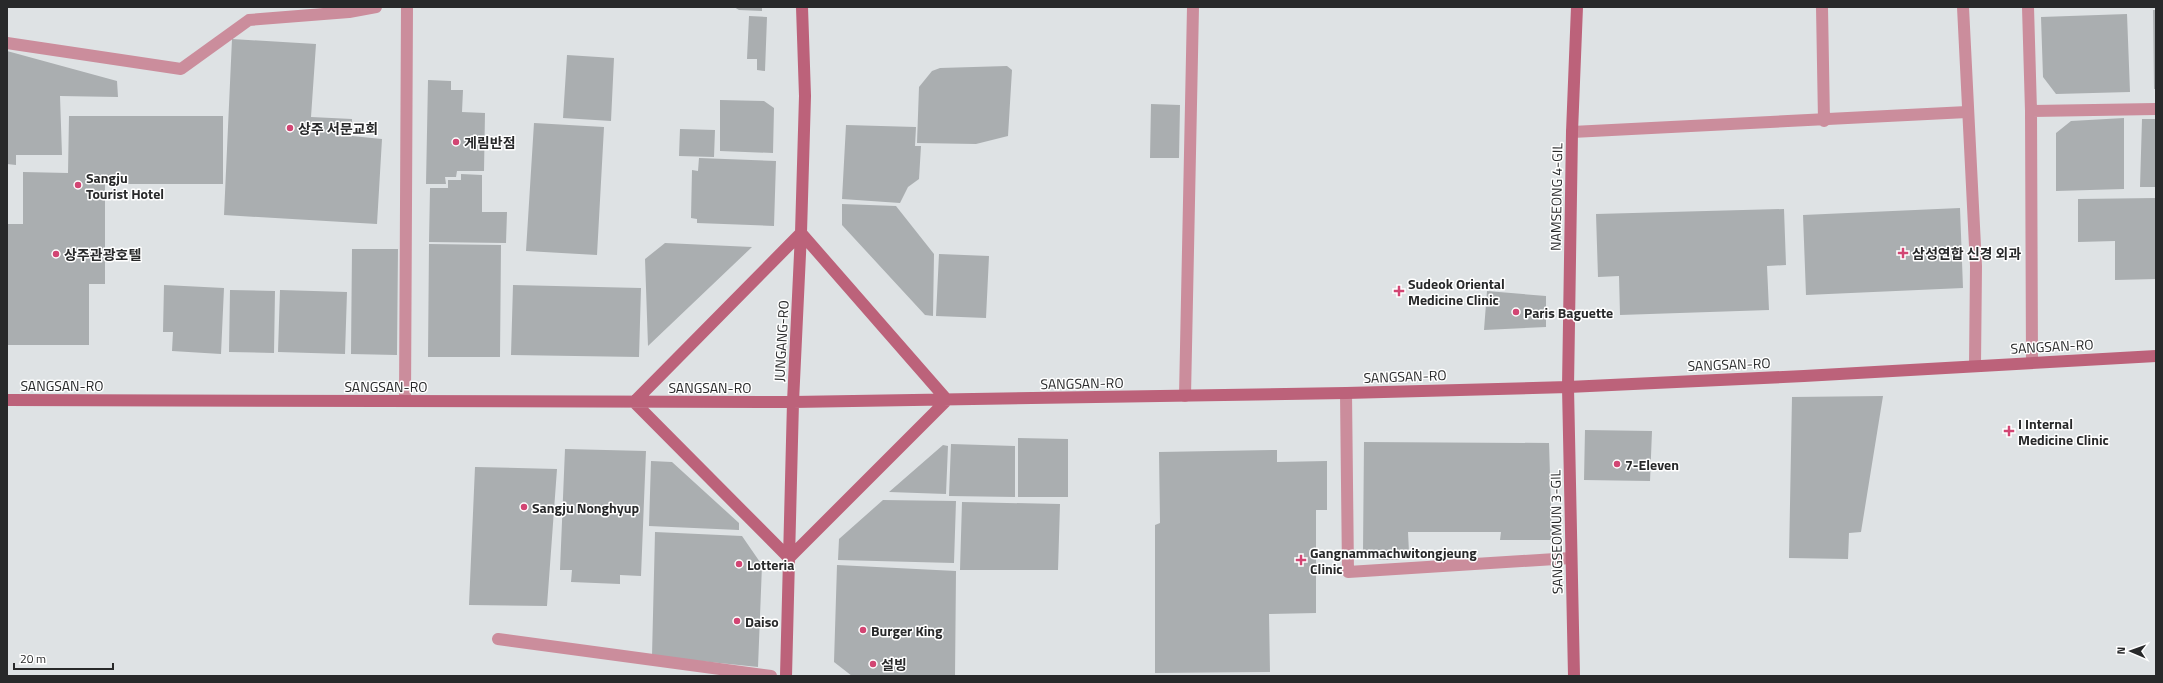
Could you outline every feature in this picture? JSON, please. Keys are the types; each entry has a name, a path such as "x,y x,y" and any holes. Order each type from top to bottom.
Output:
{"street":[{"path":"7,42 181,69 248,20 349,12 376,7"},
{"path":"405,401 408,7"},
{"name":"JUNGANG-RO","path":"786,676 793,402 801,233 805,96 802,7"},
{"path":"1185,396 1193,7"},
{"name":"NAMSEONG 4-GIL","path":"1568,387 1572,132 1577,7"},
{"path":"1822,7 1824,121"},
{"path":"1963,7 1967,112 1976,266 1975,365"},
{"path":"2028,7 2031,111 2032,362"},
{"path":"2031,111 2156,109"},
{"path":"1572,132 1824,121 1967,112"},
{"path":"801,233 947,400 789,558 634,402 801,233"},
{"name":"SANGSAN-RO","path":"7,400 793,402 1346,393 1568,387 1804,376 1975,365 2156,356"},
{"name":"SANGSEOMUN 3-GIL","path":"1568,387 1574,676"},
{"path":"1346,393 1348,572 1571,558"},
{"path":"498,639 771,676"}],"building":[{"path":"734,7 762,7 762,11 739,10"},
{"path":"2153,10 2156,10 2156,89 2154,89"},
{"path":"2127,14 2130,92 2056,94 2043,77 2041,17"},
{"path":"749,16 767,17 765,71 757,70 757,59 747,59"},
{"name":"상주 서문교회","path":"232,39 316,44 311,117 352,119 352,136 382,139 377,224 224,215"},
{"path":"7,51 117,81 118,97 60,96 62,155 16,155 16,165 7,164"},
{"path":"567,55 614,58 611,121 563,118"},
{"path":"1007,66 1012,70 1008,136 976,144 917,143 919,87 932,71 940,68"},
{"name":"게림반점","path":"428,80 451,81 451,90 463,90 462,112 485,113 484,171 457,171 456,177 445,177 446,184 426,184"},
{"path":"720,100 764,101 774,108 773,153 720,151"},
{"path":"1151,104 1180,105 1179,158 1150,158"},
{"name":"상주관광호텔","path":"69,116 223,116 223,184 105,184 105,284 89,284 89,345 7,345 7,224 23,224 23,172 68,173"},
{"path":"2124,118 2124,189 2056,191 2056,133 2071,121"},
{"path":"2142,119 2156,119 2156,187 2140,187"},
{"path":"534,123 604,127 597,255 526,251"},
{"path":"846,125 916,127 915,146 921,146 919,179 908,187 900,203 842,199"},
{"path":"680,129 715,130 714,157 679,156"},
{"path":"699,158 776,161 774,226 697,223 697,219 691,218 692,170 698,171"},
{"path":"461,174 482,175 482,212 507,212 506,243 429,242 430,188 448,188 448,180 461,180"},
{"path":"2156,198 2156,279 2115,280 2115,241 2078,242 2078,199"},
{"path":"842,204 896,206 934,254 933,316 925,315 842,225"},
{"path":"1960,208 1963,288 1806,295 1803,215"},
{"path":"1784,209 1786,265 1767,266 1769,310 1620,315 1619,276 1598,277 1596,214"},
{"path":"665,243 752,247 648,346 645,259"},
{"path":"429,244 501,245 500,357 428,357"},
{"path":"352,249 398,249 397,355 351,354"},
{"path":"939,254 989,256 986,318 936,316"},
{"path":"164,285 224,288 221,354 172,351 173,332 163,332"},
{"path":"513,285 641,288 639,357 511,355"},
{"path":"230,290 275,291 274,353 229,352"},
{"path":"280,290 347,292 345,354 278,352"},
{"name":"Paris Baguette","path":"1487,291 1546,296 1546,327 1484,330"},
{"path":"1883,396 1861,532 1849,533 1848,559 1789,558 1792,397"},
{"name":"7-Eleven","path":"1585,430 1652,431 1650,481 1584,480"},
{"path":"1018,438 1068,439 1068,497 1018,497"},
{"path":"1364,442 1549,443 1552,540 1500,540 1501,532 1408,532 1409,552 1403,553 1399,560 1375,560 1375,552 1363,552"},
{"path":"951,444 1015,446 1015,497 949,496"},
{"path":"943,445 948,446 946,494 889,492"},
{"path":"565,449 646,451 641,576 620,575 620,584 571,582 572,570 560,570"},
{"path":"1277,450 1277,462 1327,461 1327,510 1316,510 1316,613 1269,614 1270,672 1155,673 1155,525 1160,523 1159,452"},
{"path":"651,461 672,462 739,523 739,530 649,526"},
{"path":"475,467 557,469 547,606 469,605"},
{"path":"883,500 956,501 954,563 838,560 839,539"},
{"path":"962,502 1060,504 1058,570 960,570"},
{"path":"655,532 742,536 762,565 758,667 652,656"},
{"path":"837,565 956,571 955,676 852,676 834,662"}],"place":[{"name":"상주 서문교회","path":"290,128"},
{"name":"게림반점","path":"456,142"},
{"name":"Sangju Tourist Hotel","path":"78,185"},
{"name":"삼성연합 신경 외과","path":"1903,253"},
{"name":"상주관광호텔","path":"56,254"},
{"name":"Sudeok Oriental Medicine Clinic","path":"1399,291"},
{"name":"Paris Baguette","path":"1516,312"},
{"name":"I Internal Medicine Clinic","path":"2009,431"},
{"name":"7-Eleven","path":"1617,464"},
{"name":"Sangju Nonghyup","path":"524,507"},
{"name":"Gangnammachwitongjeung Clinic","path":"1301,560"},
{"name":"Lotteria","path":"739,564"},
{"name":"Daiso","path":"737,621"},
{"name":"Burger King","path":"863,630"},
{"name":"설빙","path":"873,664"}]}
